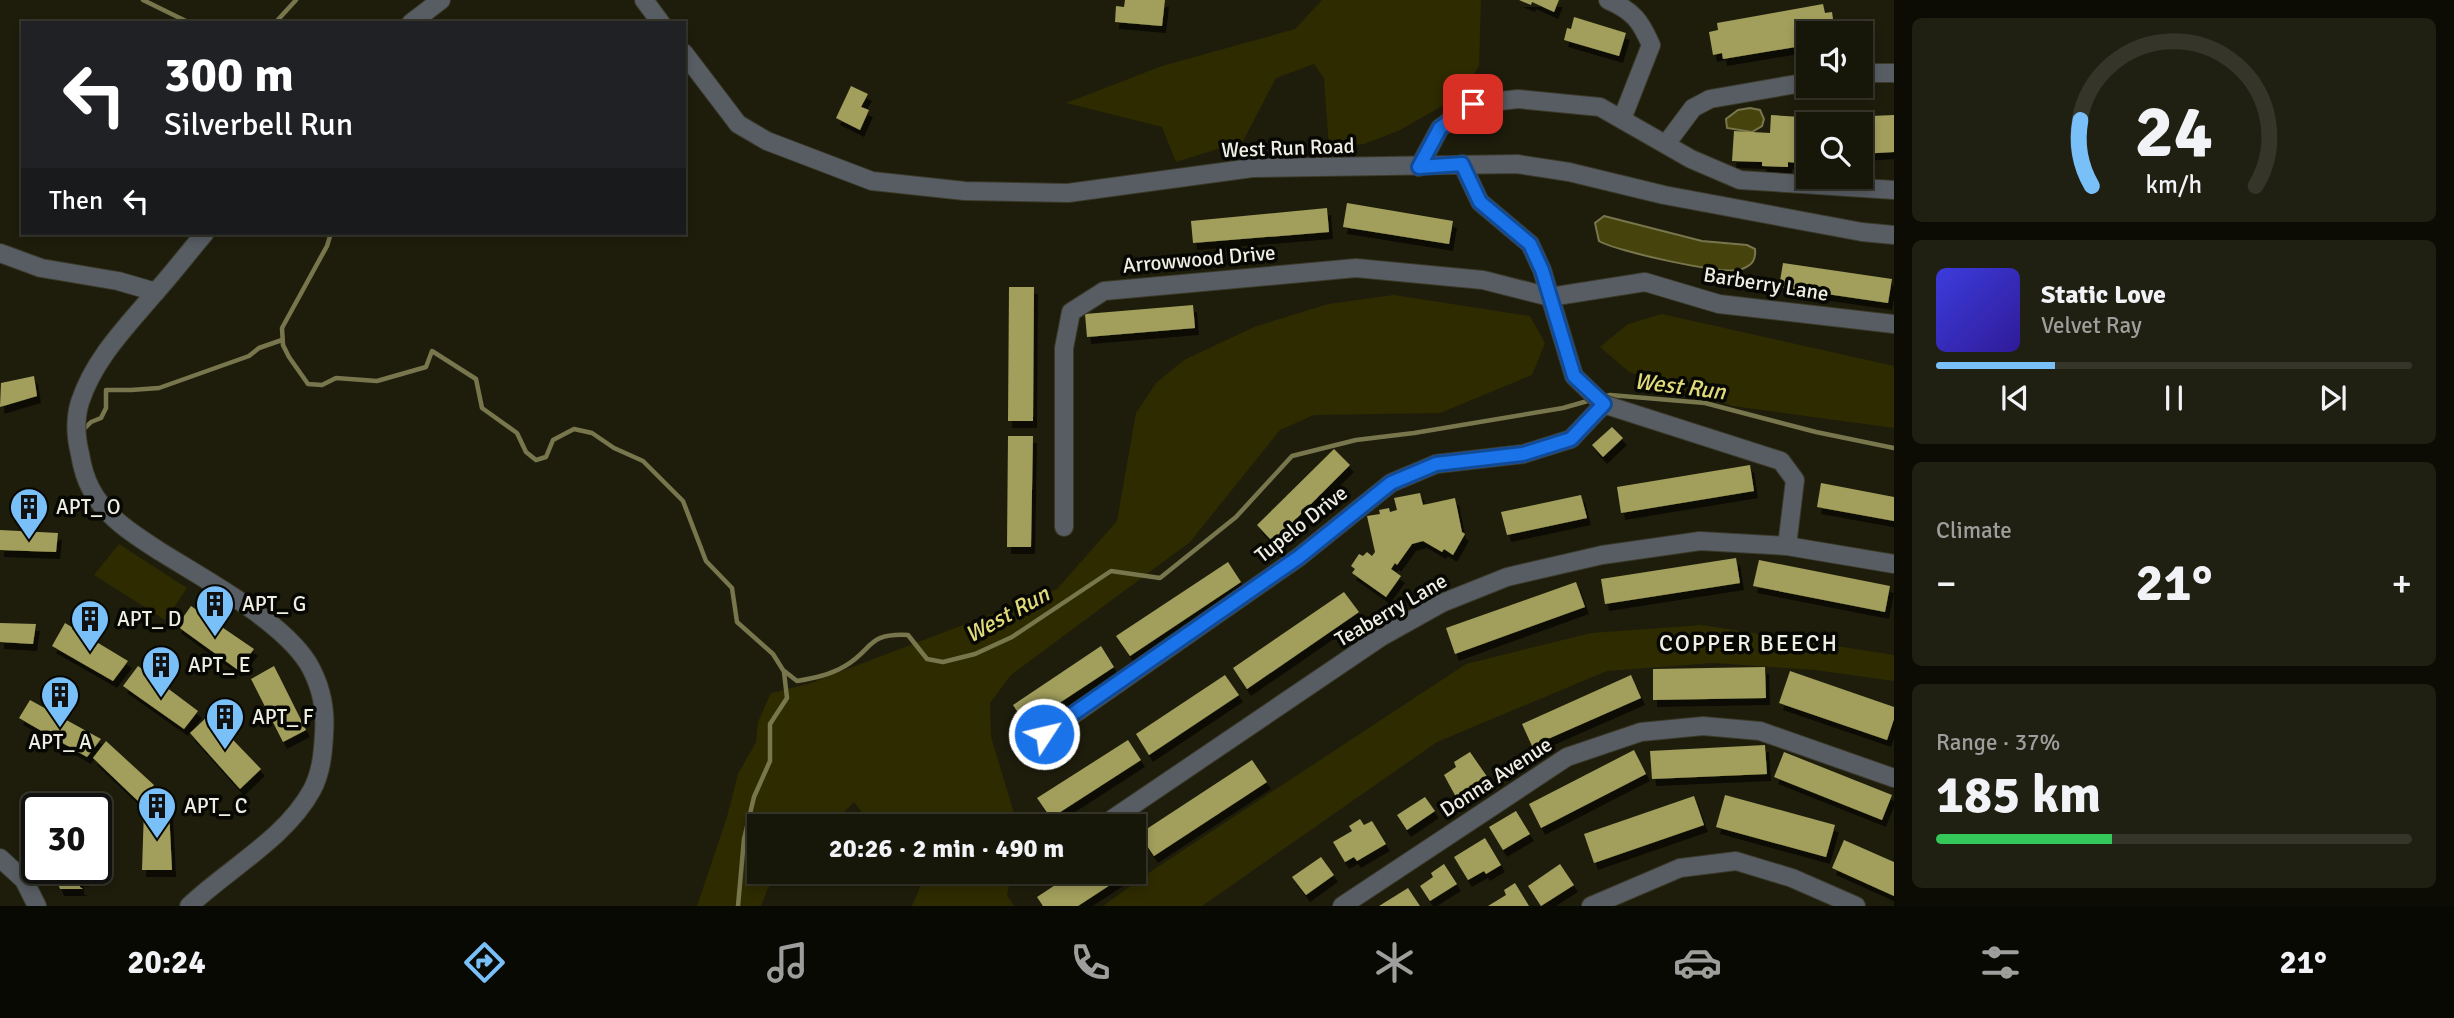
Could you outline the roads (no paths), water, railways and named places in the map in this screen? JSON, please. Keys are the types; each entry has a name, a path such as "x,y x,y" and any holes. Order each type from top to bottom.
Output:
{"street":[{"path":"414,21 441,0"},
{"path":"644,0 660,21"},
{"path":"1608,0 1626,8 1641,23 1651,45 1622,119"},
{"name":"West Run Road","path":"686,56 738,124 767,141 872,181 965,191 1068,193 1252,168 1517,164 1569,172 1664,195 1862,232 1894,235"},
{"path":"1873,74 1894,73"},
{"path":"1666,144 1693,108 1710,99 1796,84"},
{"path":"1419,167 1440,128 1473,104 1518,99 1600,107 1691,159 1740,180 1894,190"},
{"path":"1462,164 1480,202 1530,244 1542,270 1574,376 1604,404 1781,461 1795,480 1787,546"},
{"path":"189,906 275,834 300,807 312,790 321,767 326,719 316,679 296,648 276,628 138,537 115,518 91,491 83,472 77,442 78,414 87,383 105,353 203,235"},
{"path":"0,253 41,268 118,281 156,292"},
{"name":"Arrowwood Drive","path":"1064,527 1064,348 1071,312 1104,290 1356,268 1483,280 1550,297"},
{"name":"Barberry Lane","path":"1550,297 1645,282 1719,304 1894,324"},
{"name":"Tupelo Drive","path":"1044,734 1299,557 1391,483 1436,464 1523,454 1571,439 1604,404"},
{"name":"Teaberry Lane","path":"1120,814 1381,637 1442,603 1507,577 1602,555 1700,541 1787,546 1894,564"},
{"name":"Donna Avenue","path":"1342,906 1567,757 1641,732 1703,726 1760,731 1894,778"},
{"path":"0,858 24,880 37,906"},
{"path":"1591,906 1680,868 1736,861 1792,878 1856,906"}],"waterway":[{"name":"West Run","path":"143,0 186,21"},
{"name":"West Run","path":"277,21 296,0"},
{"name":"West Run","path":"330,235 282,328 283,345 308,384 322,385 336,378 377,381 426,367 432,351 476,379 482,408 517,433 526,452 536,460 546,457 553,440 574,429 592,433 614,448 643,461 683,501 706,561 732,588 737,622 773,654 783,670 797,681 839,669 854,660 877,639 894,635 908,635 927,659 943,662 975,654 1012,637 1111,571 1160,578 1236,517 1292,456 1356,440 1563,408 1591,400"},
{"path":"83,430 91,422 101,418 106,408 106,390 159,388 249,356 259,348 282,340"},
{"name":"West Run","path":"1603,397 1610,395 1705,403 1816,432 1894,448"},
{"path":"738,906 744,839 754,797 770,761 770,724 787,698 784,672"}],"place":[{"name":"APT_ O","path":"29,541"},
{"name":"APT_ G","path":"215,638"},
{"name":"APT_ D","path":"90,653"},
{"name":"APT_ E","path":"161,699"},
{"name":"APT_ A","path":"60,729"},
{"name":"APT_ F","path":"225,751"},
{"name":"APT_ C","path":"157,840"}],"district":[{"name":"COPPER BEECH","path":"1749,643"}]}
